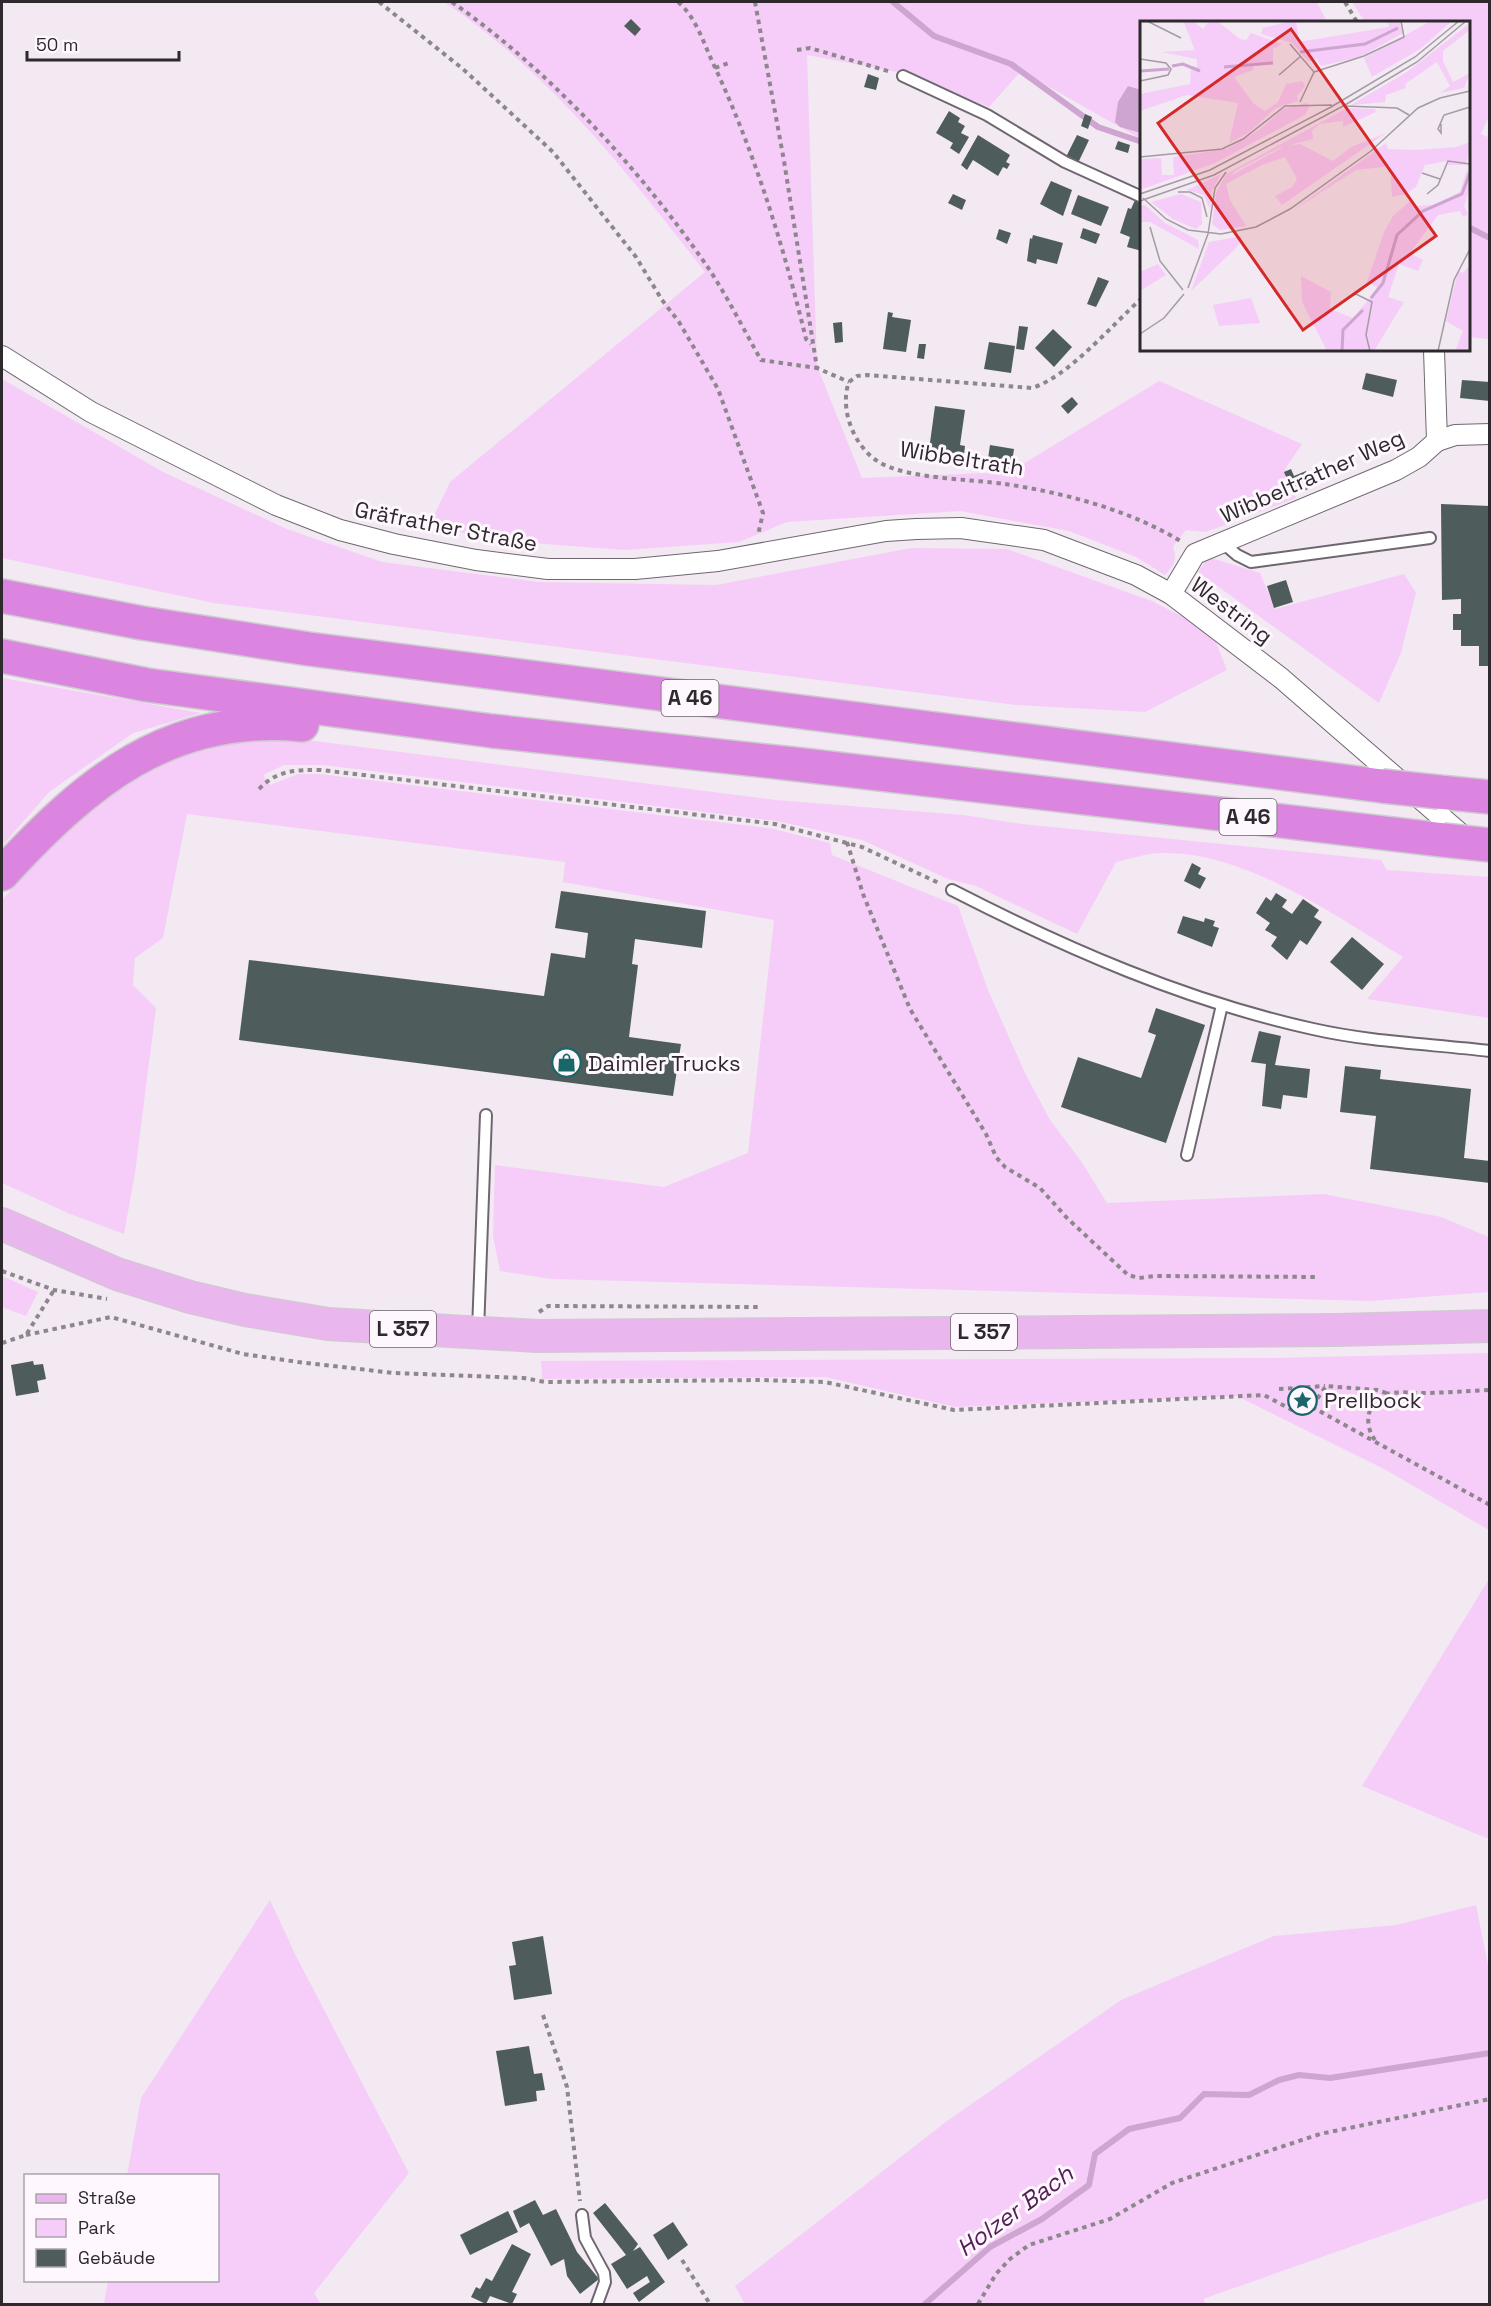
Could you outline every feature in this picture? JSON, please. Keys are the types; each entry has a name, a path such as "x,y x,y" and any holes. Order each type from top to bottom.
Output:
{"highway":[{"name":"A 46","path":"2,596 142,623 309,650 1382,786 1490,797"},
{"name":"A 46","path":"2,656 147,685 492,731 1490,845"},
{"path":"2,874 43,830 91,788 136,758 184,735 231,724 275,722 350,730 492,731"}],"main road":[{"name":"L 357","path":"2,1224 117,1274 190,1297 245,1310 328,1324 478,1334 1301,1330 1490,1326"}],"street":[{"name":"Wibbeltrather Weg","path":"1195,554 1396,470 1419,457 1437,441 1434,351"},
{"name":"Gräfrather Straße","path":"2,356 91,412 276,505 340,530 394,544 476,560 548,569 634,569 718,561 802,548 886,531"},
{"path":"1437,441 1455,435 1490,434"},
{"name":"Westring","path":"886,531 960,528 1044,540 1136,575 1171,594 1281,678 1490,859"},
{"path":"1171,594 1195,554"}],"lane":[{"path":"903,76 987,115 1065,162 1140,196"},
{"path":"1222,541 1237,555 1251,562 1430,538"},
{"path":"952,890 1007,918 1161,986 1222,1005 1315,1030 1490,1051"},
{"path":"1187,1155 1222,1005"},
{"path":"478,1334 482,1274 486,1115"},
{"path":"582,2215 585,2238 604,2273 605,2282 597,2304"}],"path":[{"path":"379,2 463,69 553,153 636,257 662,300 679,322 718,389 764,513 757,540 766,538"},
{"path":"452,2 497,33 565,98 636,175 709,270 761,360 817,369 849,382 857,376 867,375 1032,388 1048,383 1066,370 1140,300"},
{"path":"678,2 690,15 754,161 790,273 806,339 812,345"},
{"path":"755,2 784,161 817,369"},
{"path":"1345,2 1356,21"},
{"path":"797,50 810,48 903,76"},
{"path":"715,68 731,62"},
{"name":"Wibbeltrath","path":"849,382 846,402 855,433 866,452 886,466 909,472 1005,484 1075,499 1140,521 1168,534 1195,554"},
{"path":"259,789 269,778 286,771 321,770 776,824 847,842 952,890"},
{"path":"847,842 863,894 910,1009 986,1134 996,1157 1005,1167 1040,1188 1067,1218 1128,1275 1139,1278 1155,1276 1318,1277"},
{"path":"26,1335 54,1290"},
{"path":"2,1343 26,1335 111,1317 243,1354 394,1373 524,1378 545,1382 761,1380 825,1382 954,1410 1264,1395 1294,1411 1309,1411 1326,1386"},
{"path":"1279,1389 1326,1386 1377,1390 1389,1394 1490,1390"},
{"path":"1377,1442 1369,1430 1369,1411 1376,1402 1389,1394"},
{"path":"1312,1407 1490,1504"},
{"path":"543,2015 567,2087 582,2215"},
{"path":"978,2304 996,2274 1010,2259 1029,2245 1110,2219 1172,2183 1320,2134 1490,2099"},
{"path":"682,2260 710,2304"}],"green space":[{"path":"444,2 1317,2 1326,21 1140,21 1140,138 1021,71 989,107 902,73 807,55 817,366 862,478 1010,472 1159,381 1302,444 1285,469 1296,498 1206,532 1186,530 1173,546 1174,562 1165,575 1136,557 1069,531 960,511 787,522 739,542 624,550 480,539 431,522 450,482 705,272 585,126 518,60"},
{"path":"1352,2 1489,2 1489,116 1481,134 1490,138 1489,339 1470,337 1470,21 1364,21"},
{"path":"2,379 163,472 287,529 382,562 539,582 716,585 911,548 1007,549 1152,601 1212,632 1227,670 1145,712 1016,705 214,603 2,558"},
{"path":"1208,557 1260,573 1275,609 1404,574 1416,593 1401,653 1379,703 1198,572"},
{"path":"2,678 201,713 133,733 49,792 2,846"},
{"path":"234,735 239,743 266,738 299,739 776,800 963,815 1022,824 1381,860 1387,870 1489,877 1489,1018 1367,999 1403,957 1288,888 1224,862 1192,855 1156,853 1116,862 1077,934 976,886 948,879 862,840 777,821 323,765 284,765 263,775 270,785 298,774 319,774 769,828 830,843 832,855 958,906 988,990 1025,1073 1050,1120 1081,1161 1107,1203 1324,1194 1441,1217 1489,1237 1489,1292 1371,1301 552,1279 500,1271 493,1236 495,1165 664,1187 748,1153 774,920 563,882 565,862 187,814 163,938 135,958 133,985 156,1008 135,1173 124,1234 70,1214 2,1183 2,900 63,831 134,772"},
{"path":"2,1276 38,1292 26,1316 2,1307"},
{"path":"1489,1353 1489,1530 1386,1470 1237,1396 955,1407 825,1377 542,1379 541,1361 1273,1358"},
{"path":"1489,1579 1490,1838 1486,1838 1362,1786"},
{"path":"270,1900 296,1956 409,2173 314,2293 321,2304 104,2304 108,2282 219,2282 219,2174 127,2174 141,2098"},
{"path":"1476,1905 1490,1975 1489,2198 1203,2299 1206,2304 745,2304 735,2286 947,2121 1121,2000 1274,1936 1396,1925"}],"shaded area":[{"path":"1128,86 1140,90 1140,133 1120,127 1115,122 1118,102"}],"building":[{"path":"631,19 641,29 635,36 624,26"},
{"path":"868,74 879,78 876,90 864,87"},
{"path":"949,111 960,118 958,122 965,126 961,133 969,137 959,154 950,148 953,143 936,133"},
{"path":"1085,114 1092,117 1088,129 1081,126"},
{"path":"978,135 1010,155 1006,162 1010,164 1007,169 1003,167 998,176 973,160 967,170 961,165"},
{"path":"1077,135 1089,140 1078,163 1066,157"},
{"path":"1118,141 1130,145 1128,153 1115,149"},
{"path":"1051,181 1072,190 1063,216 1040,204"},
{"path":"953,194 966,200 962,210 948,203"},
{"path":"1078,195 1109,207 1101,226 1071,214"},
{"path":"1135,200 1140,202 1140,250 1127,247 1130,237 1120,233 1128,208 1131,209"},
{"path":"1083,228 1100,234 1096,244 1080,238"},
{"path":"999,229 1011,233 1007,244 996,239"},
{"path":"1033,235 1063,243 1057,264 1037,259 1036,264 1027,261 1030,238 1032,239"},
{"path":"1098,277 1109,281 1096,307 1087,304"},
{"path":"888,312 893,313 892,317 911,320 906,352 883,349"},
{"path":"842,322 843,342 835,343 833,323"},
{"path":"1019,326 1028,327 1024,350 1016,349"},
{"path":"1053,329 1072,347 1054,367 1035,348"},
{"path":"989,342 1015,346 1011,373 984,369"},
{"path":"919,344 926,344 924,359 917,358"},
{"path":"1366,373 1397,380 1393,397 1362,389"},
{"path":"1462,380 1490,382 1490,401 1460,398"},
{"path":"1072,397 1078,404 1068,414 1061,406"},
{"path":"935,406 965,410 960,445 965,446 964,455 929,450"},
{"path":"990,445 1014,449 1011,469 987,466"},
{"path":"1291,469 1294,476 1306,471 1313,487 1294,495 1284,472"},
{"path":"1441,504 1490,506 1490,666 1479,666 1479,646 1461,646 1461,630 1453,630 1453,614 1461,614 1461,599 1442,600"},
{"path":"1286,580 1293,602 1274,608 1267,586"},
{"path":"1192,863 1201,868 1198,874 1206,878 1200,889 1184,881"},
{"path":"561,891 706,911 702,948 635,939 632,964 638,965 629,1037 681,1044 673,1096 239,1040 249,960 544,996 551,953 585,958 588,933 555,928"},
{"path":"1276,893 1287,900 1282,907 1292,914 1303,899 1319,910 1314,917 1322,922 1307,945 1300,940 1287,960 1271,946 1277,937 1265,930 1270,923 1256,913 1266,897 1271,901"},
{"path":"1183,916 1204,922 1205,918 1215,921 1213,926 1219,928 1212,947 1177,933"},
{"path":"1352,937 1384,964 1362,990 1330,962"},
{"path":"1156,1008 1205,1025 1166,1143 1061,1107 1078,1057 1141,1078 1156,1035 1148,1032"},
{"path":"1259,1031 1281,1036 1275,1065 1310,1069 1307,1098 1283,1095 1281,1109 1262,1106 1266,1064 1251,1062"},
{"path":"1345,1066 1381,1070 1380,1079 1471,1089 1464,1158 1490,1161 1490,1183 1370,1169 1376,1116 1340,1112"},
{"path":"33,1361 34,1365 43,1364 46,1379 37,1381 39,1392 16,1396 11,1365"},
{"path":"543,1936 552,1994 514,2000 509,1966 516,1965 512,1942"},
{"path":"529,2046 534,2074 542,2073 545,2090 536,2091 537,2101 505,2106 496,2051"},
{"path":"535,2200 543,2215 556,2209 577,2252 599,2279 580,2294 567,2276 564,2259 551,2266 529,2223 520,2228 513,2211"},
{"path":"605,2203 638,2244 633,2251 640,2247 665,2282 639,2302 633,2293 650,2282 647,2276 627,2289 611,2264 626,2255 593,2213"},
{"path":"508,2211 518,2232 470,2255 460,2235"},
{"path":"673,2222 688,2245 668,2260 653,2235"},
{"path":"512,2244 531,2254 512,2292 517,2294 512,2304 490,2296 486,2304 471,2297 476,2287 480,2289 486,2278 492,2281"}],"waterway":[{"path":"893,2 934,36 1011,64 1098,127 1140,141"},
{"path":"1470,228 1490,238"},
{"name":"Holzer Bach","path":"925,2304 990,2247 1042,2219 1089,2185 1095,2154 1129,2129 1180,2118 1204,2094 1249,2095 1279,2080 1299,2075 1330,2078 1490,2053"}],"place":[{"name":"Daimler Trucks","path":"567,1063"},
{"name":"Prellbock","path":"1303,1400"}]}
